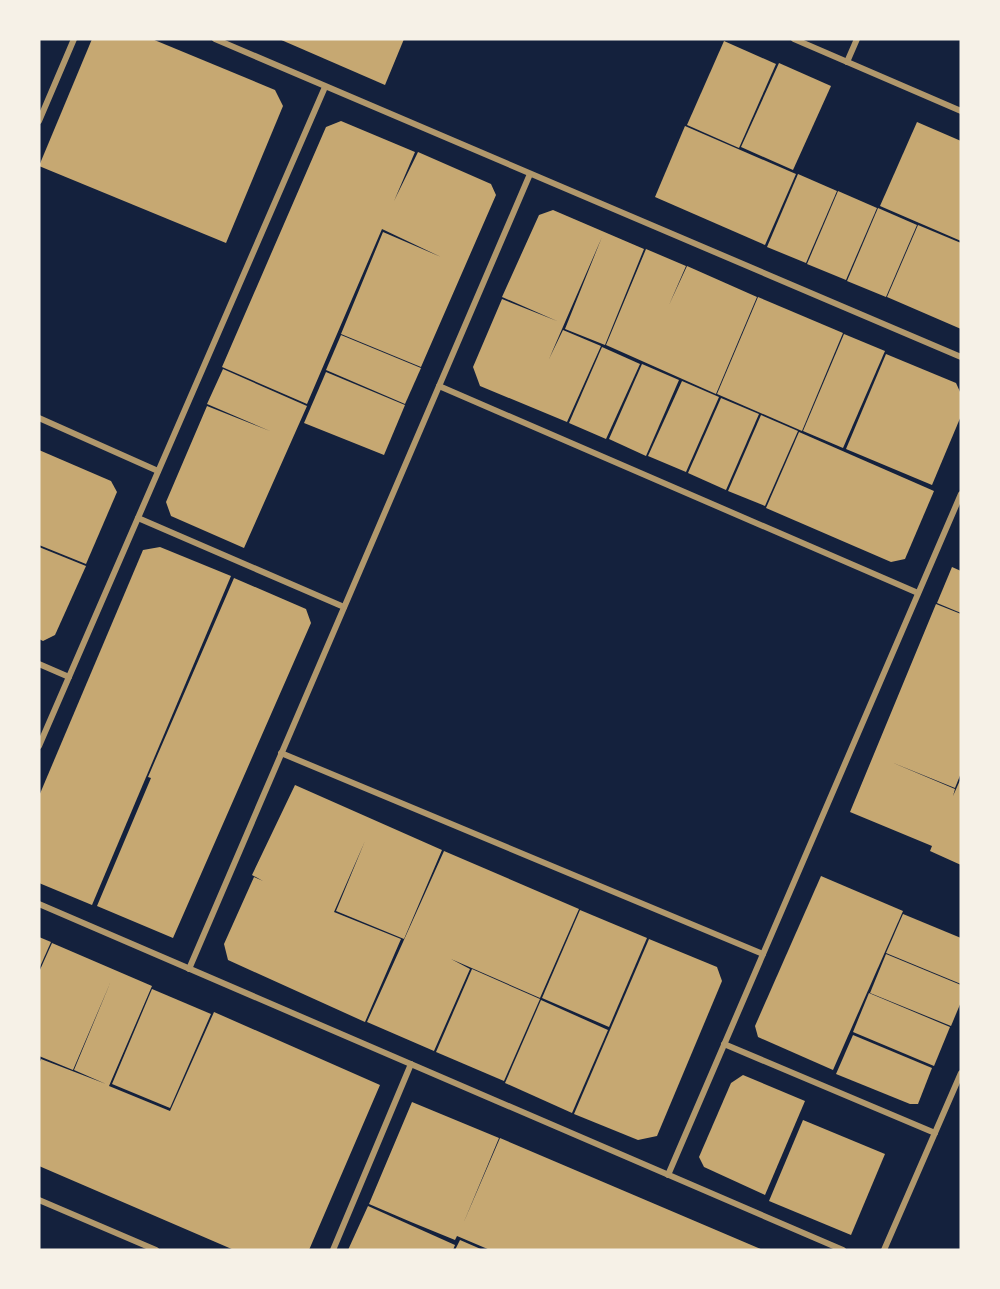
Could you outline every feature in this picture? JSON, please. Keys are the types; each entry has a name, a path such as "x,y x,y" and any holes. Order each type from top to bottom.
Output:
{"street":[{"path":"39,121 74,39"},
{"path":"216,39 961,357"},
{"path":"794,39 961,111"},
{"path":"847,62 857,39"},
{"path":"39,746 326,87"},
{"path":"189,969 530,174"},
{"path":"439,386 918,594"},
{"path":"39,418 158,471"},
{"path":"668,1175 961,494"},
{"path":"138,518 344,607"},
{"path":"39,664 69,677"},
{"path":"281,753 763,954"},
{"path":"39,904 843,1250"},
{"path":"724,1044 935,1133"},
{"path":"333,1250 411,1064"},
{"path":"884,1250 961,1073"},
{"path":"39,1200 156,1250"}],"building":[{"path":"92,39 152,39 275,90 283,106 226,243 39,166"},
{"path":"279,39 404,39 385,85"},
{"path":"724,41 776,64 739,148 687,125"},
{"path":"779,63 831,86 793,170 741,147"},
{"path":"341,121 415,152 394,201 418,152 491,184 496,195 421,367 341,334 383,232 441,257 382,229 307,404 222,367 326,127"},
{"path":"917,122 961,141 961,241 880,206"},
{"path":"685,126 796,174 765,245 655,197"},
{"path":"798,174 837,191 806,263 767,247"},
{"path":"838,191 877,208 846,280 807,264"},
{"path":"878,208 917,225 886,297 847,281"},
{"path":"553,210 644,249 605,345 565,329 602,237 549,359 563,330 601,346 567,422 480,386 473,367 502,299 557,321 502,297 539,215"},
{"path":"918,225 961,243 961,329 887,297"},
{"path":"646,249 686,266 669,305 687,266 757,297 716,394 606,345"},
{"path":"758,297 843,333 802,431 717,394"},
{"path":"844,334 885,351 843,448 803,431"},
{"path":"341,335 421,368 405,404 326,370"},
{"path":"602,347 640,364 606,439 569,423"},
{"path":"886,354 956,383 961,394 961,416 932,485 846,449"},
{"path":"642,364 679,380 646,456 609,439"},
{"path":"223,369 307,406 244,548 171,516 166,502 207,406 270,431 207,404"},
{"path":"326,372 405,405 384,455 304,423"},
{"path":"682,381 719,397 686,472 648,456"},
{"path":"721,398 759,414 726,490 688,473"},
{"path":"761,415 798,431 765,506 728,491"},
{"path":"799,432 934,491 905,559 891,562 766,508"},
{"path":"39,450 111,481 117,492 86,564 39,545"},
{"path":"39,547 86,566 55,635 43,641 39,639"},
{"path":"160,547 231,576 92,905 39,883 39,796 143,550"},
{"path":"952,567 961,571 961,613 937,603"},
{"path":"234,578 306,609 311,623 173,938 97,906 151,778 148,777"},
{"path":"936,604 961,614 961,773 955,788 891,762 955,789 953,796 961,778 961,865 930,851 932,846 850,812"},
{"path":"295,785 442,850 404,939 336,911 365,841 334,912 401,939 365,1022 228,960 224,944 254,877 263,881 252,875"},
{"path":"444,851 579,909 540,998 451,959 470,969 434,1051 367,1022"},
{"path":"821,876 903,911 833,1070 758,1037 755,1026"},
{"path":"580,910 647,938 609,1027 542,998"},
{"path":"903,914 961,938 961,984 886,953"},
{"path":"39,937 51,942 39,969"},
{"path":"649,939 717,967 722,981 657,1136 638,1140 574,1114"},
{"path":"52,943 152,986 109,1086 170,1111 214,1012 380,1085 309,1250 234,1250 39,1166 39,1064 41,1059 106,1084 74,1070 111,981 73,1070 39,1056 39,972"},
{"path":"886,954 961,985 961,1002 951,1026 870,993"},
{"path":"472,969 540,999 504,1081 436,1052"},
{"path":"152,989 211,1014 170,1108 112,1084"},
{"path":"869,993 950,1027 934,1066 853,1032"},
{"path":"541,1000 608,1030 572,1113 505,1083"},
{"path":"853,1035 932,1068 918,1104 910,1104 836,1074"},
{"path":"743,1075 805,1101 765,1195 704,1167 699,1157 731,1083"},
{"path":"412,1102 499,1138 463,1224 500,1138 763,1250 490,1250 457,1236 455,1240 411,1222 369,1204"},
{"path":"803,1120 885,1154 851,1235 769,1201"},
{"path":"368,1206 455,1245 453,1250 348,1250"},
{"path":"460,1240 483,1250 455,1250"}]}
